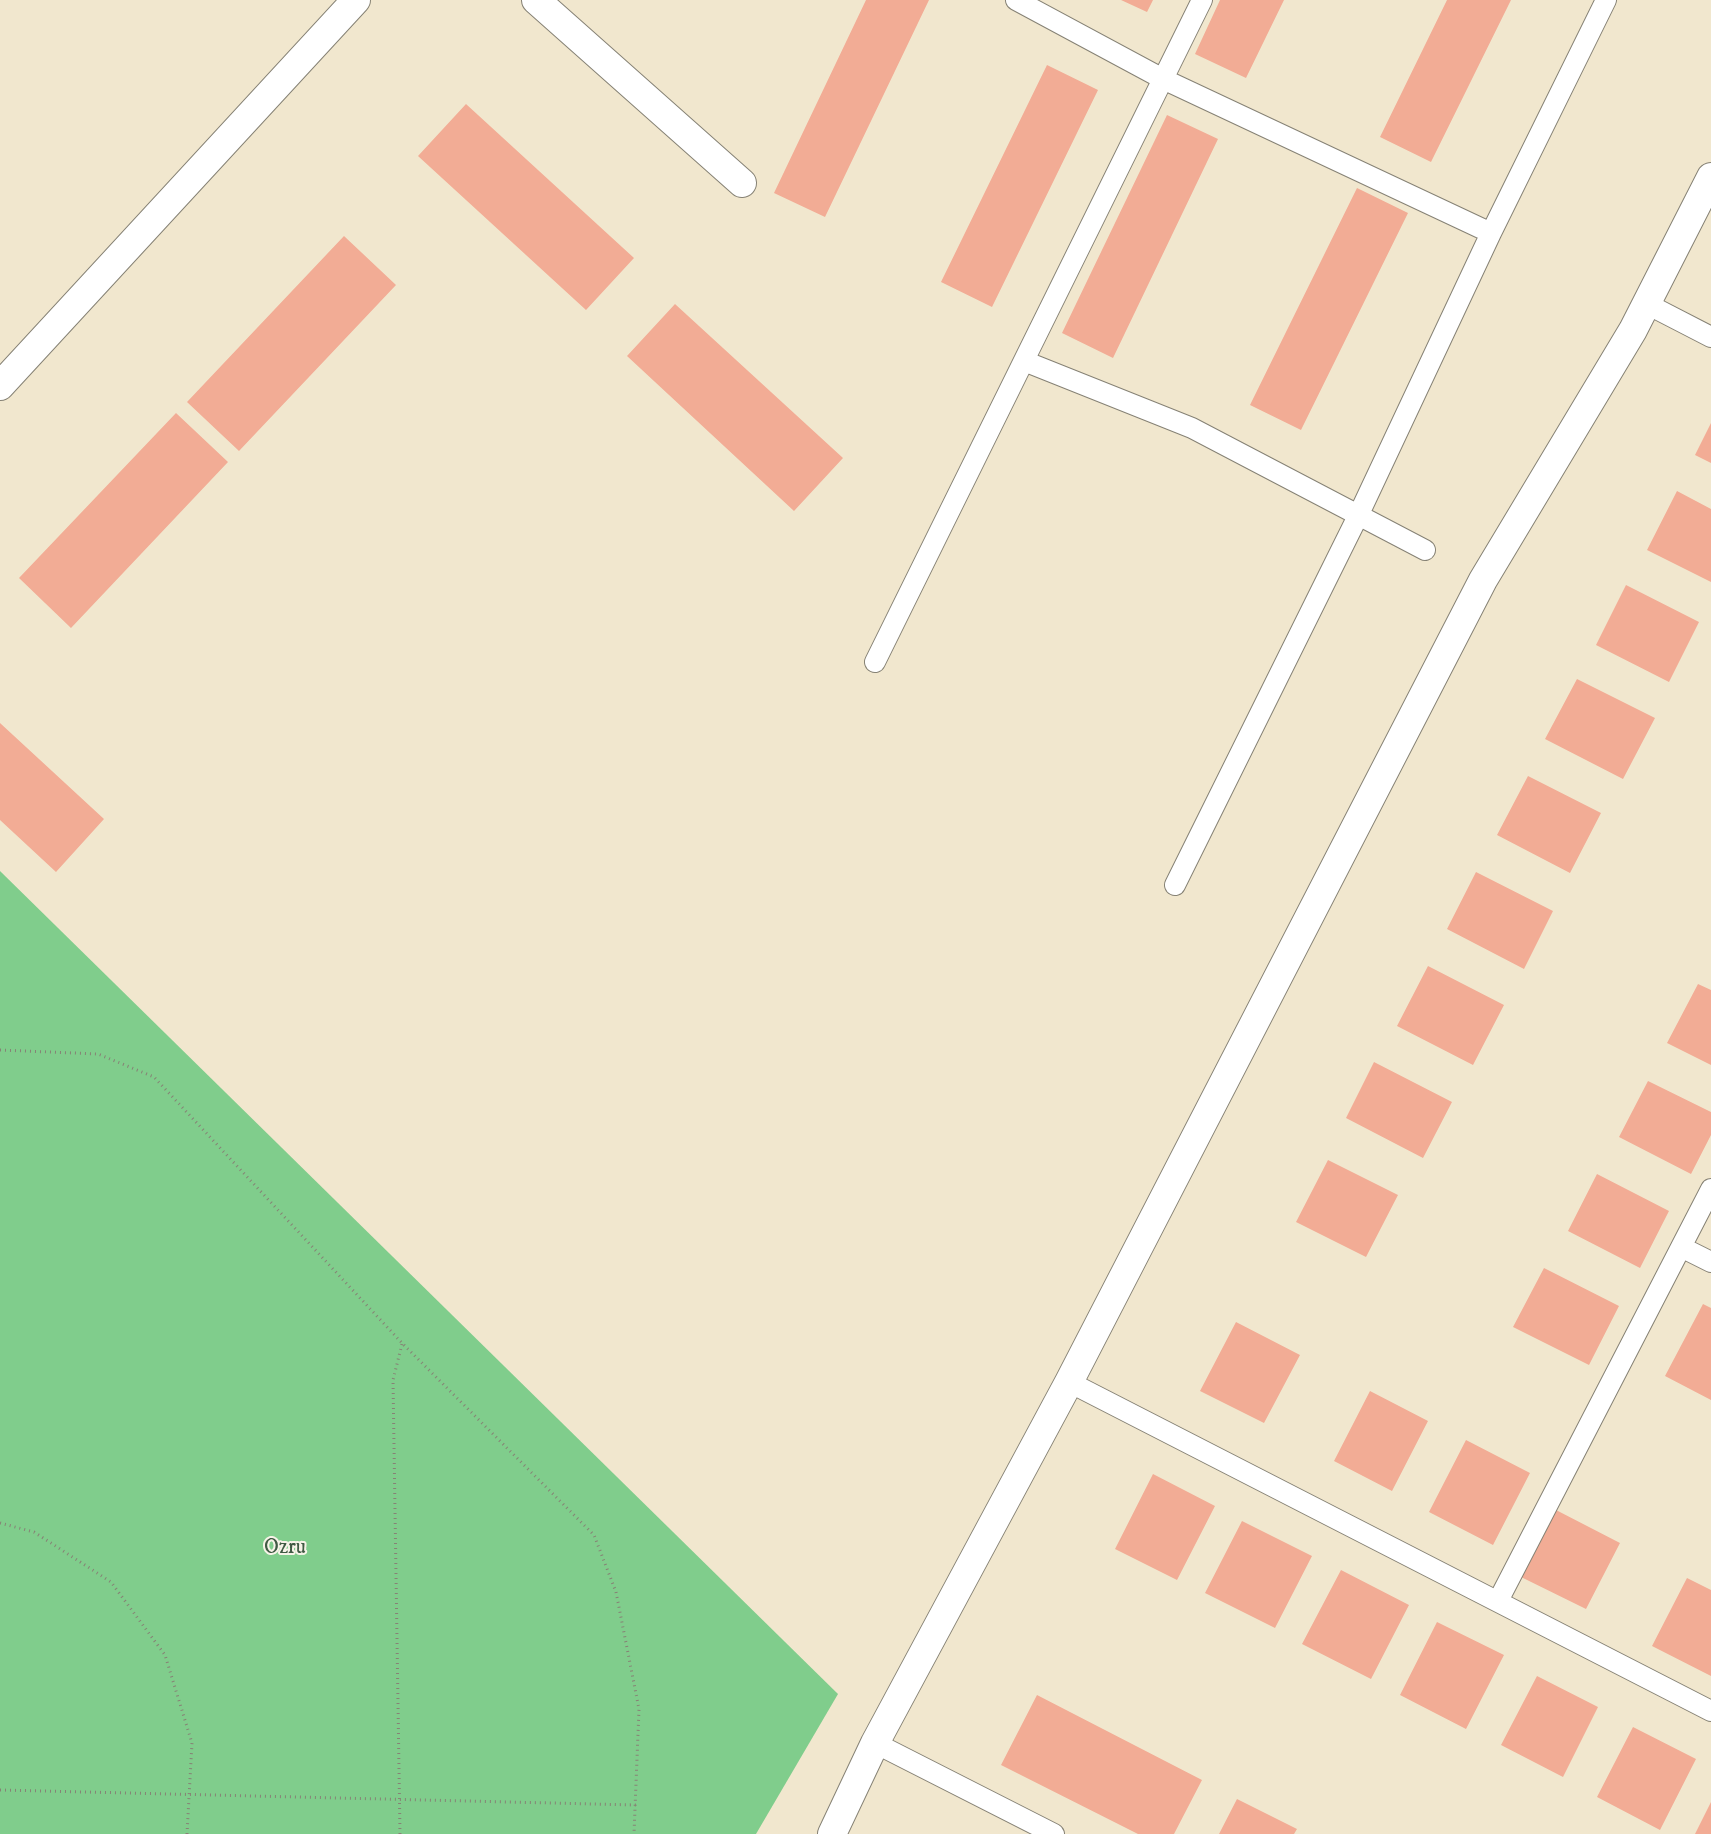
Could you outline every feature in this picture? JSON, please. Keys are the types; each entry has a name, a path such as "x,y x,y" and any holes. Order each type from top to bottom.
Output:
{"street":[{"path":"0,386 356,0"},
{"path":"536,0 742,183"},
{"path":"832,1834 875,1742 1069,1382 1483,580 1647,304 1711,177"}],"lane":[{"path":"1016,0 1163,79 1491,234"},
{"path":"875,662 1202,0"},
{"path":"1176,885 1358,516 1491,234 1606,0"},
{"path":"1647,304 1711,337"},
{"path":"1024,360 1192,428 1425,550"},
{"path":"1498,1601 1711,1189"},
{"path":"1681,1247 1711,1262"},
{"path":"1069,1382 1711,1711"},
{"path":"875,1742 1054,1834"}],"path":[{"path":"0,1050 98,1054 154,1077 402,1343 594,1535 616,1592 639,1709 634,1834"},
{"path":"400,1834 393,1380 402,1343"},
{"path":"0,1523 34,1532 111,1582 165,1655 192,1742 187,1834"},
{"path":"0,1790 636,1805"}],"green space":[{"name":"Ozru","path":"0,871 838,1694 756,1834 0,1834"}],"building":[{"path":"866,0 929,0 825,217 774,193"},
{"path":"1121,0 1153,0 1147,12"},
{"path":"1220,0 1284,0 1246,78 1195,54"},
{"path":"1447,0 1511,0 1431,162 1380,137"},
{"path":"1047,65 1098,90 992,307 941,282"},
{"path":"466,104 634,258 586,310 418,156"},
{"path":"1167,115 1218,139 1113,358 1062,333"},
{"path":"1357,188 1408,213 1301,430 1250,405"},
{"path":"344,236 396,285 239,451 187,402"},
{"path":"675,304 843,458 794,511 627,356"},
{"path":"176,413 228,462 71,628 19,578"},
{"path":"1711,423 1711,463 1695,455"},
{"path":"1677,491 1711,509 1711,582 1647,550"},
{"path":"1626,585 1699,622 1669,682 1596,645"},
{"path":"1577,679 1655,718 1623,779 1545,739"},
{"path":"0,723 104,819 56,872 0,820"},
{"path":"1528,776 1601,813 1570,873 1497,835"},
{"path":"1476,872 1553,911 1524,969 1447,929"},
{"path":"1428,966 1504,1005 1473,1065 1397,1026"},
{"path":"1698,984 1711,990 1711,1065 1667,1043"},
{"path":"1374,1062 1452,1102 1423,1158 1346,1118"},
{"path":"1648,1081 1711,1112 1711,1135 1691,1174 1619,1137"},
{"path":"1328,1160 1398,1195 1366,1257 1296,1222"},
{"path":"1597,1174 1669,1211 1640,1268 1568,1231"},
{"path":"1544,1268 1619,1306 1589,1365 1513,1327"},
{"path":"1703,1304 1711,1308 1711,1400 1665,1376"},
{"path":"1236,1322 1300,1355 1264,1423 1200,1391"},
{"path":"1370,1391 1428,1421 1392,1491 1334,1461"},
{"path":"1466,1440 1530,1473 1493,1545 1429,1512"},
{"path":"1153,1474 1215,1506 1177,1580 1115,1549"},
{"path":"1556,1510 1620,1543 1586,1609 1521,1577"},
{"path":"1242,1521 1312,1556 1275,1628 1205,1593"},
{"path":"1341,1570 1409,1605 1371,1679 1302,1644"},
{"path":"1687,1578 1711,1590 1711,1676 1652,1646"},
{"path":"1437,1622 1504,1655 1466,1729 1400,1695"},
{"path":"1537,1676 1598,1707 1563,1777 1501,1745"},
{"path":"1037,1695 1202,1780 1174,1834 1138,1834 1001,1765"},
{"path":"1633,1727 1696,1759 1660,1830 1597,1797"},
{"path":"1237,1799 1297,1829 1294,1834 1219,1834"},
{"path":"1711,1802 1711,1834 1695,1834"}]}
